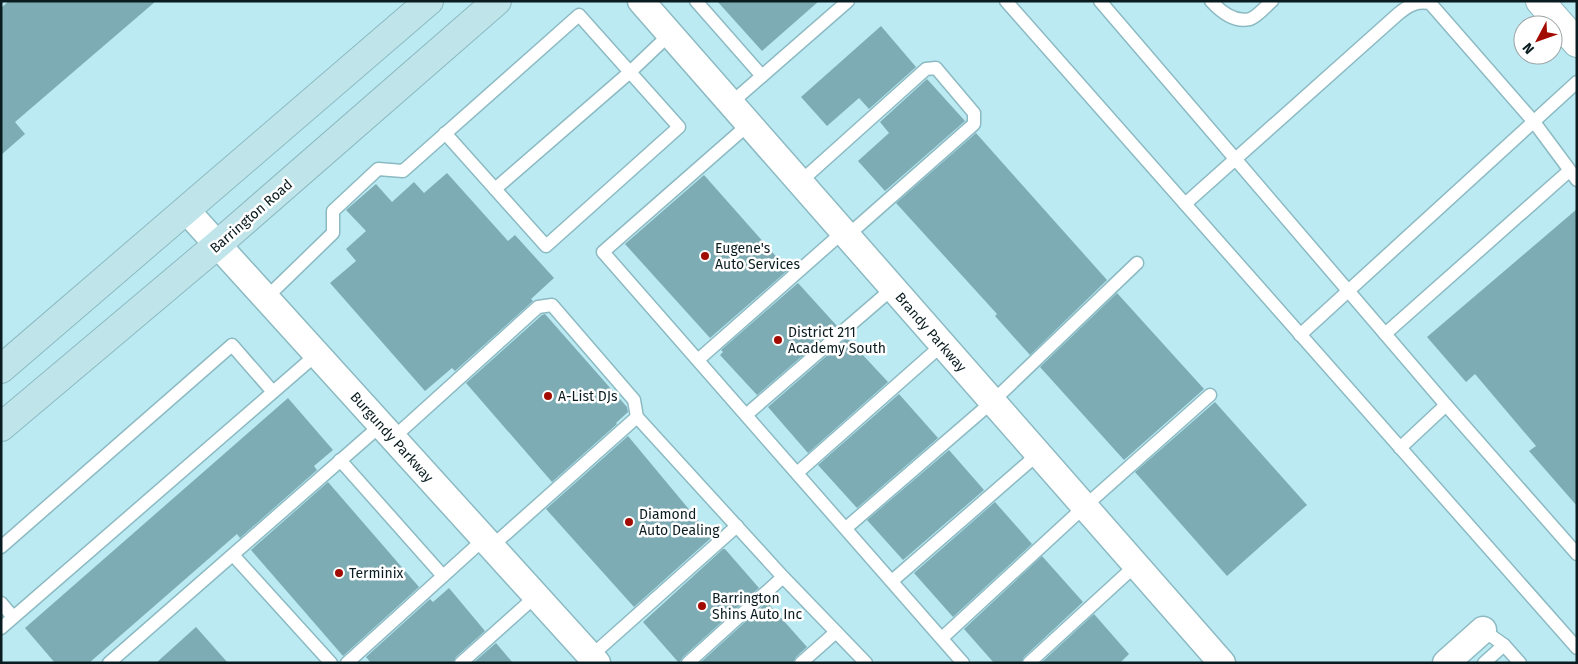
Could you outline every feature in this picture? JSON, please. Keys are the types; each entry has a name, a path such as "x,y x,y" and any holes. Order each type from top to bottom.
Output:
{"main road":[{"path":"1,369 429,1"},
{"name":"Barrington Road","path":"1,427 217,246 497,1"}],"street":[{"name":"Brandy Parkway","path":"641,1 1222,663"},
{"path":"1540,1 1576,39"},
{"name":"Burgundy Parkway","path":"186,210 536,596 588,659"},
{"path":"1446,663 1483,630"}],"lane":[{"path":"696,1 762,76"},
{"path":"731,103 848,1"},
{"path":"1006,1 1577,648"},
{"path":"1100,1 1446,405 1577,554"},
{"path":"1211,1 1220,12 1236,19 1251,19 1272,1"},
{"path":"1185,204 1404,9 1409,5 1419,2 1430,3 1534,122 1573,175 1385,334"},
{"path":"266,298 333,233 333,211 378,169 403,171 579,15 680,127 546,246 445,134"},
{"path":"495,190 630,72 670,34"},
{"path":"699,360 974,124 974,113 936,68 926,70 800,182"},
{"path":"1300,335 1577,82"},
{"path":"749,124 603,252 963,663"},
{"path":"846,528 992,402 1138,263"},
{"path":"746,415 893,288"},
{"path":"109,663 340,460 387,431 538,308 552,305 634,400 638,417 783,578 866,663"},
{"path":"1,548 232,345 273,392"},
{"path":"798,473 942,345"},
{"path":"1,628 317,354"},
{"path":"942,638 1084,507 1210,395"},
{"path":"1400,448 1446,405"},
{"path":"347,663 443,576 488,543 638,417"},
{"path":"892,582 1038,454"},
{"path":"340,460 443,576"},
{"path":"588,659 737,526"},
{"path":"232,555 331,663"},
{"path":"1029,663 1136,565"},
{"path":"688,663 783,578"},
{"path":"461,663 536,596"},
{"path":"1,603 13,617"},
{"path":"1483,630 1504,645 1520,663"},
{"path":"801,663 836,632"},
{"path":"1484,663 1504,645"}],"building":[{"path":"9,1 156,1 15,122 25,134 1,155 1,8"},
{"path":"717,1 819,1 762,51"},
{"path":"881,26 916,67 869,109 859,98 827,126 801,97"},
{"path":"927,79 965,121 885,191 858,161 889,133 880,122"},
{"path":"976,133 1107,280 1030,355 995,316 997,314 896,203"},
{"path":"447,173 508,241 515,235 554,278 531,299 533,301 455,371 452,368 425,391 330,283 356,261 346,249 366,231 346,210 376,184 392,202 414,182 424,193"},
{"name":"Eugene's Auto Services","path":"704,175 788,270 710,338 625,244"},
{"path":"1577,209 1577,506 1529,451 1536,446 1475,374 1466,382 1427,337"},
{"name":"District 211 Academy South","path":"798,283 837,326 757,395 720,355 723,352 721,350"},
{"path":"1117,293 1204,389 1124,460 1040,367"},
{"name":"A-List DJs","path":"545,314 627,407 628,412 552,482 466,383"},
{"path":"847,338 888,382 808,453 768,407"},
{"path":"899,394 938,438 857,508 818,465"},
{"path":"288,398 333,450 314,466 317,470 240,538 237,534 89,663 55,663 25,628"},
{"path":"1215,402 1307,505 1227,576 1135,472"},
{"name":"Diamond Auto Dealing","path":"628,436 712,537 634,607 546,509"},
{"path":"949,450 984,490 903,560 867,520"},
{"name":"Terminix","path":"328,482 419,587 343,656 251,550"},
{"path":"995,502 1032,544 953,617 914,573"},
{"name":"Barrington Shins Auto Inc","path":"723,549 759,588 683,657 679,663 643,622"},
{"path":"1042,556 1083,602 1024,657 1021,663 994,663 964,629"},
{"path":"449,588 485,631 456,657 453,663 371,663 366,657 430,599 433,602"},
{"path":"767,602 807,647 796,657 793,663 700,663"},
{"path":"1094,614 1129,654 1120,663 1041,663"},
{"path":"196,627 228,663 156,663"},
{"path":"496,643 513,663 473,663"}],"place":[{"name":"Eugene's Auto Services","path":"705,256"},
{"name":"District 211 Academy South","path":"778,340"},
{"name":"A-List DJs","path":"548,396"},
{"name":"Diamond Auto Dealing","path":"629,522"},
{"name":"Terminix","path":"339,573"},
{"name":"Barrington Shins Auto Inc","path":"702,606"}]}
